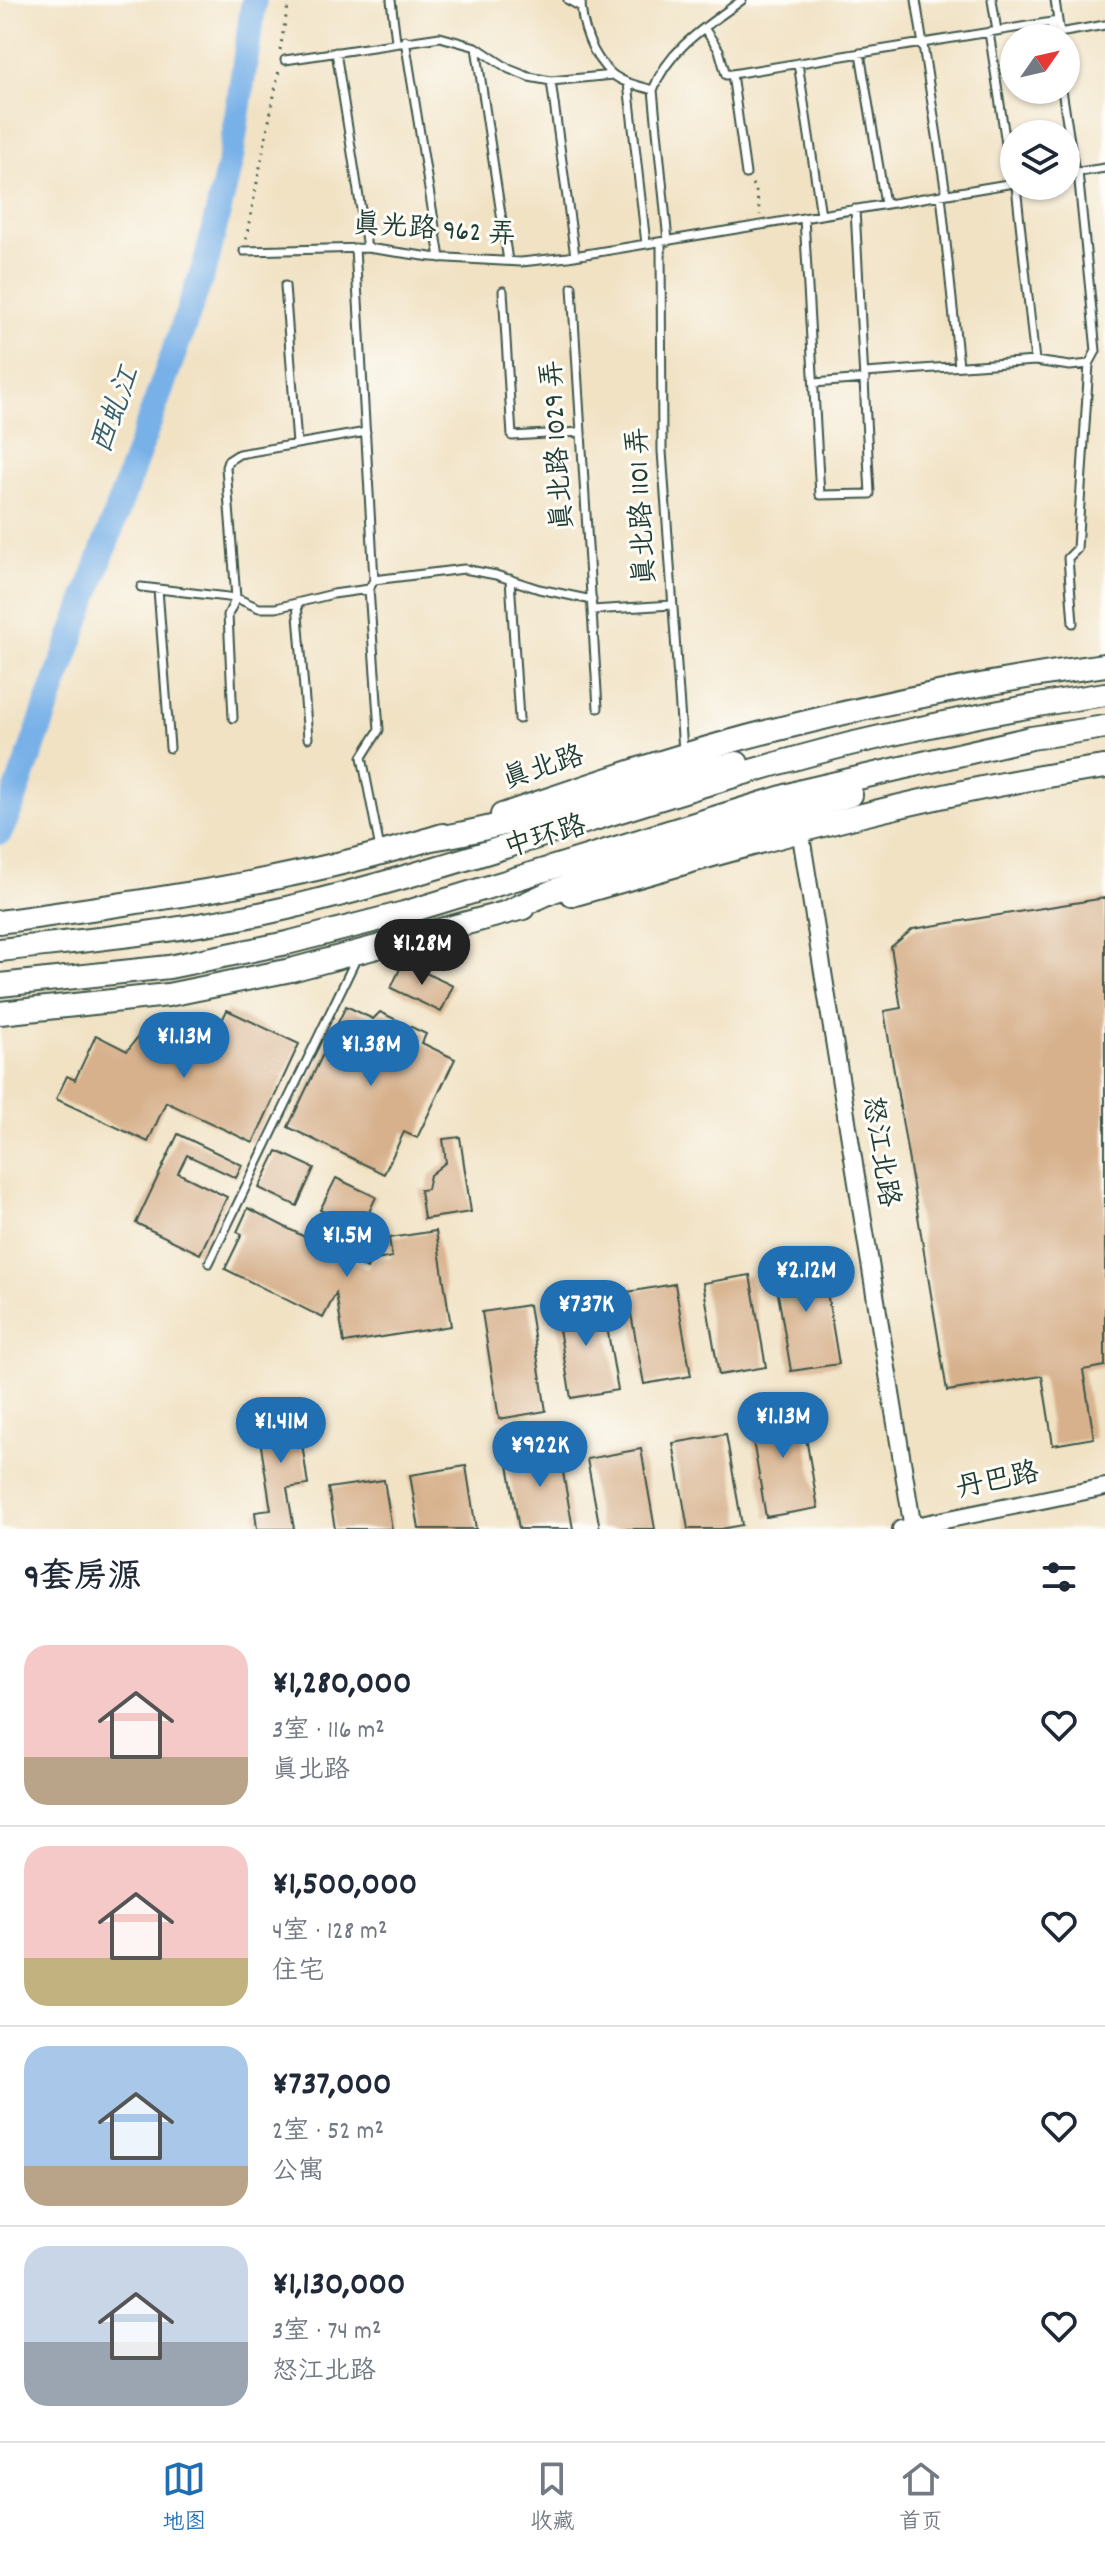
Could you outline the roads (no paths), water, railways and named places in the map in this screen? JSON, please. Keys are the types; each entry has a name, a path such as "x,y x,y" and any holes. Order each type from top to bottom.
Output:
{"main road":[{"name":"真北路","path":"0,922 181,897 285,877 426,840 779,728 1022,676 1105,665"},
{"name":"中环路","path":"0,950 176,930 285,908 394,880 849,745 1026,706 1105,694"},
{"name":"中环路","path":"0,985 169,967 287,943 404,913 802,791 1031,738 1105,727"},
{"path":"507,912 553,891 750,824 942,770 1031,738"},
{"path":"426,840 480,831 722,766 849,745"},
{"path":"0,1013 168,995 291,970 800,830 1037,776 1105,767"}],"street":[{"name":"怒江北路","path":"800,830 909,1528"},
{"name":"丹巴路","path":"909,1528 1105,1487"}],"lane":[{"path":"391,0 440,258"},
{"path":"568,0 581,4 585,29 593,48 613,75 653,90"},
{"path":"664,241 653,90 660,72 672,57 742,0"},
{"path":"916,0 943,195 959,366"},
{"path":"992,0 1005,120"},
{"path":"1054,24 1055,0"},
{"path":"704,28 719,50 726,75 1054,21"},
{"path":"1080,30 1105,25"},
{"path":"285,60 440,37 476,47 520,74 551,81 613,75"},
{"path":"476,47 508,261"},
{"path":"336,52 367,248"},
{"path":"860,53 885,204"},
{"path":"798,63 821,215"},
{"path":"732,74 746,174"},
{"path":"551,81 575,256"},
{"path":"628,83 646,244"},
{"path":"1080,172 1105,168"},
{"name":"真光路 962 弄","path":"244,251 367,248 440,258 508,261 575,256 1000,186"},
{"path":"1016,200 1035,361"},
{"path":"1073,623 1068,558 1077,549 1089,364 1096,351 1076,200"},
{"path":"804,218 820,495 870,494 855,209"},
{"name":"真北路 1101 弄","path":"664,241 661,252 661,400 667,605 683,756"},
{"path":"355,248 374,580 369,589 379,730 362,757 380,852"},
{"path":"285,286 297,444"},
{"name":"真北路 1029 弄","path":"572,287 598,708"},
{"path":"503,291 512,436 581,432"},
{"path":"814,383 959,366 1035,361 1070,366 1089,364"},
{"path":"233,718 228,615 236,598 228,461 239,454 366,432"},
{"path":"374,580 464,569 592,600"},
{"path":"510,579 519,719"},
{"path":"141,587 236,598 259,608 276,608 369,589"},
{"path":"158,589 170,748"},
{"path":"297,603 308,738"},
{"path":"592,610 667,605"},
{"path":"209,1263 360,952"}],"waterway":[{"name":"西虬江","path":"0,832 206,263 231,158 254,0"}]}
